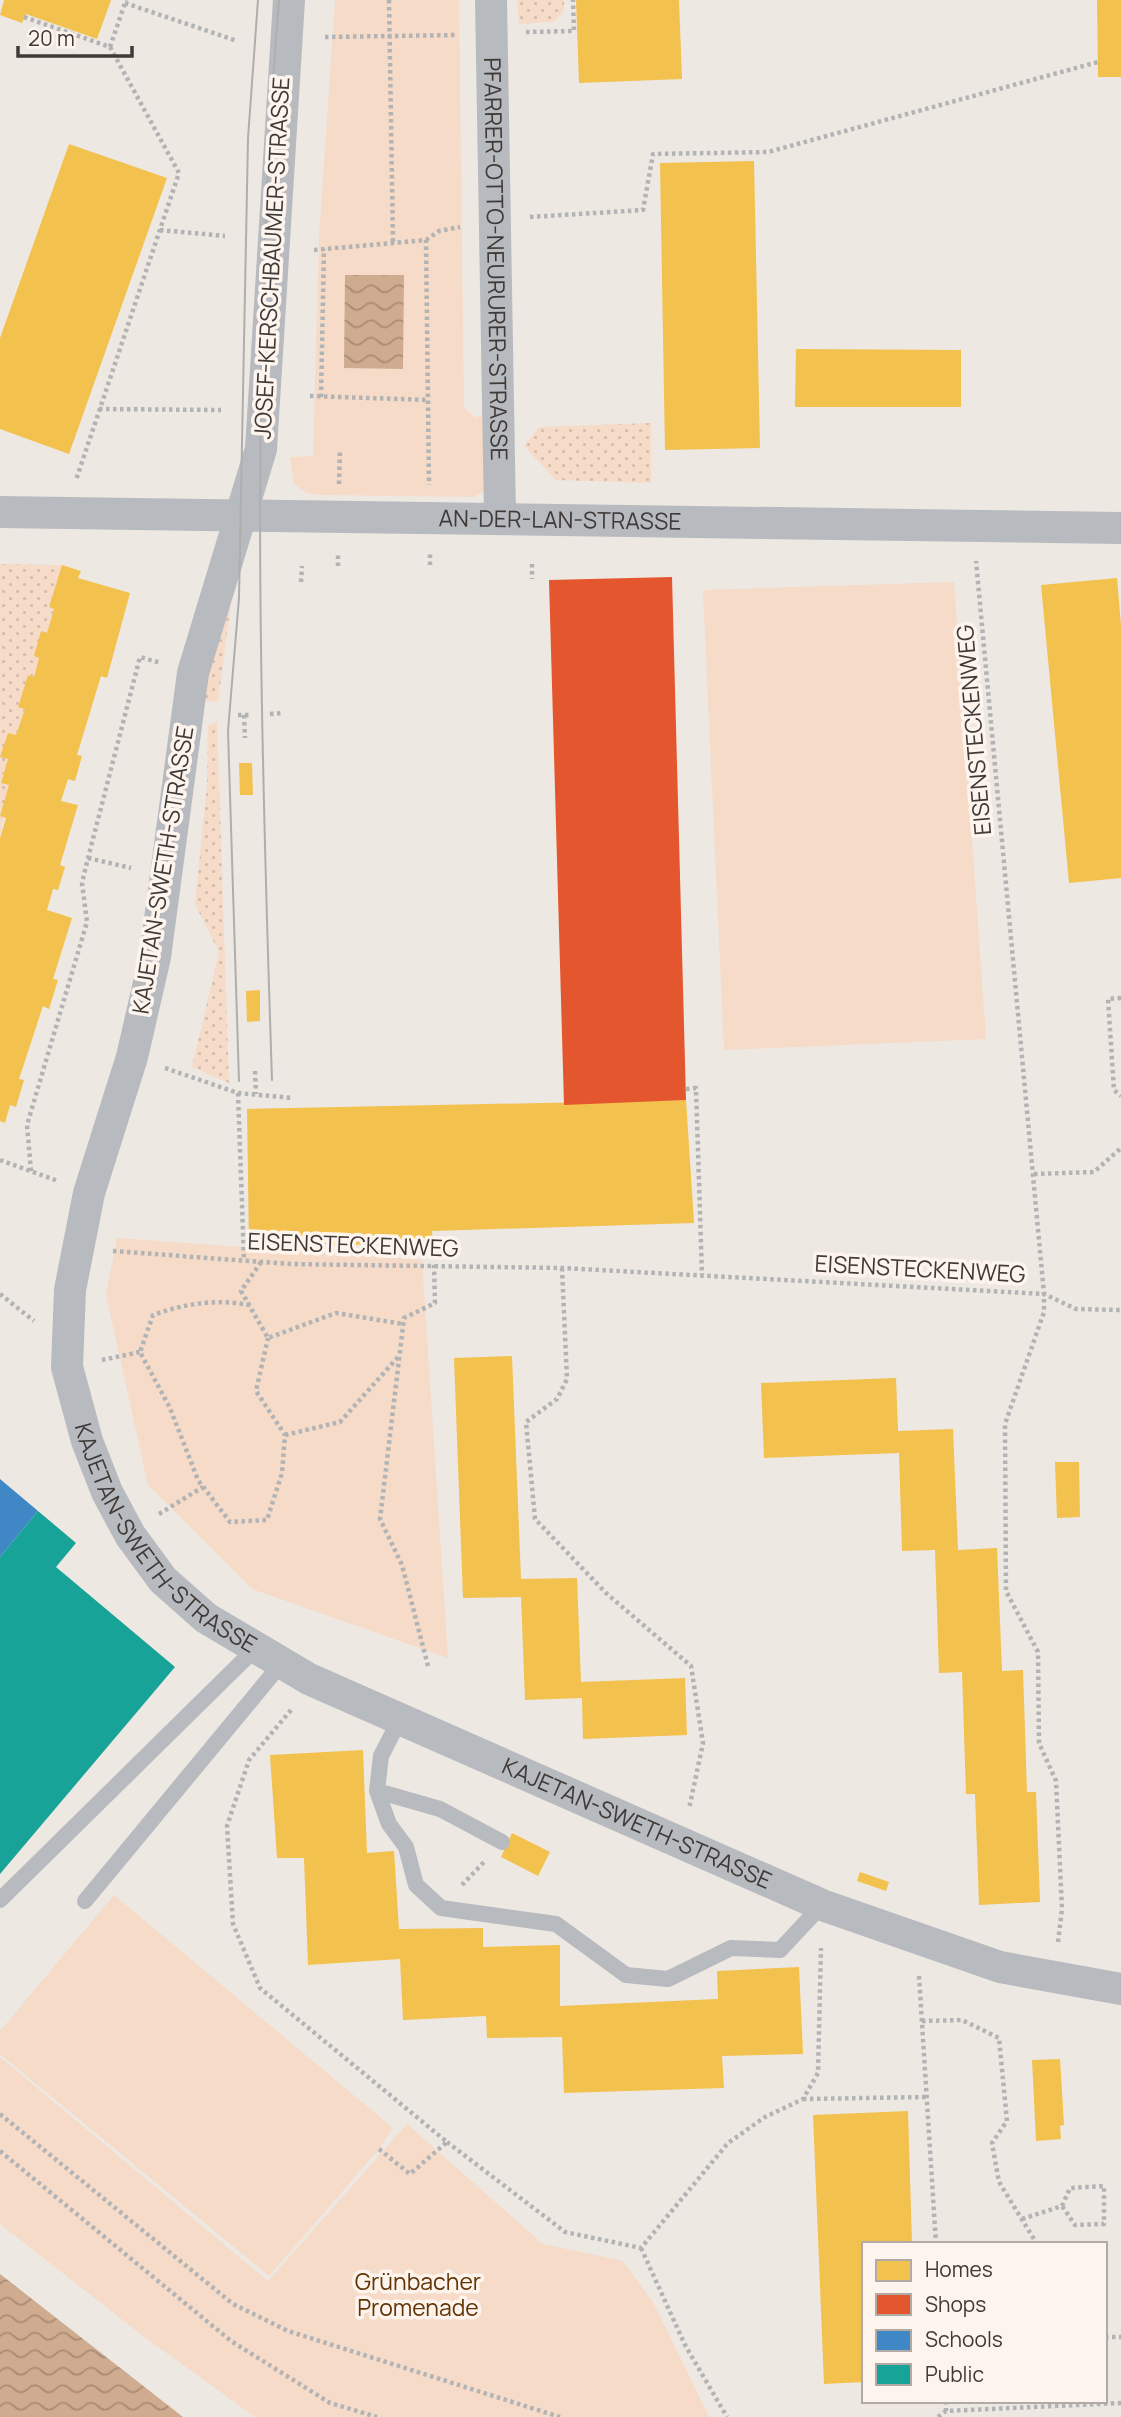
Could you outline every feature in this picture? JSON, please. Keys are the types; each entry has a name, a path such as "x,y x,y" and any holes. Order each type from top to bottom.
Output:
{"street":[{"name":"JOSEF-KERSCHBAUMER-STRASSE","path":"244,514 261,449 289,0"},
{"name":"PFARRER-OTTO-NEURURER-STRASSE","path":"491,0 500,517"},
{"name":"AN-DER-LAN-STRASSE","path":"0,512 500,517 1121,528"},
{"name":"KAJETAN-SWETH-STRASSE","path":"244,514 222,573 193,673 155,957 132,1057 89,1193 70,1290 67,1367 92,1454 107,1492 130,1535 163,1580 206,1618 309,1679 401,1717 822,1905 1000,1967 1121,1989"}],"lane":[{"path":"0,1899 268,1656"},
{"path":"85,1901 268,1656"},
{"path":"401,1717 381,1756 377,1791 389,1824 406,1847 416,1885 441,1908 556,1924 626,1975 668,1979 731,1948 780,1950 822,1905"},
{"path":"377,1791 440,1809 502,1842"}],"path":[{"path":"389,0 393,242"},
{"path":"515,32 575,31 573,0"},
{"path":"110,47 126,1 237,41"},
{"path":"24,17 110,47 179,173 76,481"},
{"path":"325,37 391,38 461,34"},
{"path":"518,217 643,210 653,154 768,152 1098,62"},
{"path":"314,250 426,240 439,231 464,226"},
{"path":"160,230 225,236"},
{"path":"426,240 429,496"},
{"path":"321,397 324,249"},
{"path":"310,396 428,400"},
{"path":"99,409 221,410"},
{"path":"339,496 340,450"},
{"name":"EISENSTECKENWEG","path":"109,1251 261,1262 562,1268 1044,1294 973,527"},
{"path":"532,564 532,579"},
{"path":"301,582 302,566"},
{"path":"31,1171 27,1125 87,922 82,883 140,657 193,673"},
{"path":"270,714 284,713"},
{"path":"246,738 241,715 252,715"},
{"path":"88,858 127,867"},
{"path":"1121,998 1108,999 1114,1090 1121,1097"},
{"path":"132,1057 238,1093 293,1098"},
{"path":"255,1071 256,1094"},
{"path":"686,1089 696,1088 702,1275"},
{"path":"238,1093 244,1260"},
{"path":"1034,1174 1094,1172 1121,1148"},
{"path":"0,1160 89,1193"},
{"path":"250,1306 220,1300 181,1305 153,1315 139,1352 170,1408 203,1487 230,1522 267,1520 282,1473 285,1436 257,1391 268,1338 250,1306 241,1291 261,1262"},
{"path":"428,1665 402,1566 380,1519 404,1318 435,1303 433,1265"},
{"path":"562,1268 567,1379 557,1399 526,1422 535,1519 606,1593 691,1666 703,1743 682,1843"},
{"path":"1053,1978 1062,1909 1056,1782 1038,1742 1038,1653 1006,1591 1005,1424 1044,1312 1044,1294 1076,1309 1121,1310"},
{"path":"268,1338 336,1314 403,1324"},
{"path":"285,1436 340,1422 399,1356"},
{"path":"130,1535 203,1487"},
{"path":"309,1679 296,1703 249,1760 227,1826 233,1924 260,1989 447,2142 565,2232 641,2248"},
{"path":"441,1908 502,1842"},
{"path":"917,1938 936,2242"},
{"path":"803,2099 818,2073 821,1945"},
{"path":"922,2021 962,2020 999,2038 1007,2121 992,2143 999,2182 1036,2242"},
{"path":"641,2248 728,2143 765,2117 803,2099 926,2097"},
{"path":"0,2114 233,2304 288,2331 560,2417"},
{"path":"379,2149 410,2174 447,2142"},
{"path":"0,2151 231,2341 330,2403 377,2417"},
{"path":"1022,2219 1062,2206 1070,2188 1104,2186 1104,2224 1074,2225 1062,2206"},
{"path":"641,2248 685,2345 727,2417"},
{"path":"946,2403 946,2411"},
{"path":"938,2417 946,2411 1121,2403"}],"green space":[{"path":"335,0 459,0 464,408 477,418 487,411 487,484 483,492 474,497 320,495 306,493 294,484 290,457 313,456 319,237"},
{"path":"517,0 564,0 564,11 554,22 519,24"},
{"path":"651,423 651,483 556,480 524,446 539,427"},
{"path":"0,564 62,565 49,607 54,609 47,633 42,632 34,656 39,658 34,677 28,675 18,706 25,709 16,735 1,757 8,759 1,782 9,785 0,838"},
{"path":"954,582 986,1039 724,1050 703,590"},
{"path":"232,595 218,702 201,700"},
{"path":"217,722 229,1083 192,1067 219,952 195,904 207,785 208,726"},
{"path":"117,1238 422,1260 448,1658 252,1589 148,1485 106,1295"},
{"path":"114,1895 393,2128 379,2149 269,2276 0,2054 0,2031"},
{"name":"Grünbacher Promenade","path":"0,2057 268,2281 407,2124 543,2244 623,2261 654,2304 709,2417 255,2417 143,2336 0,2224"}],"water":[{"path":"345,275 404,275 403,369 344,368"},
{"path":"0,2274 183,2417 0,2417"}],"building: Homes":[{"path":"4,0 111,0 97,39 26,14 22,23 0,15"},
{"path":"576,0 679,0 682,79 579,83"},
{"path":"1097,0 1121,0 1121,77 1098,77"},
{"path":"69,144 167,178 69,454 0,429 0,338"},
{"path":"754,161 760,448 665,450 660,163"},
{"path":"796,349 961,350 961,407 795,407"},
{"path":"62,565 81,571 78,578 130,593 107,678 101,676 77,755 82,756 75,781 68,779 61,801 78,805 60,865 65,867 58,890 53,889 47,910 72,918 53,979 58,980 49,1009 43,1006 19,1079 24,1080 16,1107 10,1105 5,1123 0,1121 0,838 6,818 0,816 9,785 1,783 8,759 0,757 8,733 16,735 25,709 18,707 28,675 34,677 39,658 34,656 41,631 47,633 54,609 49,607"},
{"path":"1117,578 1121,626 1121,878 1069,883 1041,585"},
{"path":"239,763 252,763 253,795 240,795"},
{"path":"260,990 260,1021 247,1022 246,991"},
{"path":"686,1100 694,1223 432,1231 433,1243 249,1247 247,1109"},
{"path":"512,1356 521,1579 577,1578 581,1682 685,1678 687,1735 583,1739 582,1698 525,1700 521,1597 463,1598 454,1358"},
{"path":"896,1378 898,1431 953,1429 958,1550 997,1548 1002,1671 1023,1670 1027,1792 1036,1792 1040,1902 979,1905 975,1794 966,1794 962,1672 939,1673 935,1550 902,1551 899,1453 764,1458 761,1383"},
{"path":"1055,1462 1079,1462 1080,1517 1057,1518"},
{"path":"363,1750 367,1853 394,1851 399,1929 483,1928 483,1947 560,1945 560,2006 718,1999 717,1971 799,1967 803,2054 722,2056 724,2088 564,2093 562,2037 487,2038 486,2016 403,2020 400,1959 308,1965 304,1858 277,1858 270,1755"},
{"path":"512,1833 550,1852 538,1876 501,1857"},
{"path":"860,1872 889,1882 886,1891 857,1881"},
{"path":"1060,2059 1064,2125 1060,2126 1061,2139 1036,2141 1032,2060"},
{"path":"908,2111 912,2242 862,2242 862,2382 824,2384 813,2115"}],"building: Shops":[{"path":"672,577 686,1100 564,1105 549,580"}],"building: Schools":[{"path":"0,1479 38,1511 0,1557"}],"building: Public":[{"path":"38,1511 76,1543 56,1567 175,1667 0,1874 0,1557"}],"tram line":[{"path":"239,1081 228,731 239,598 248,138 258,0"},
{"path":"272,1080 260,540 264,270 279,0"}]}
